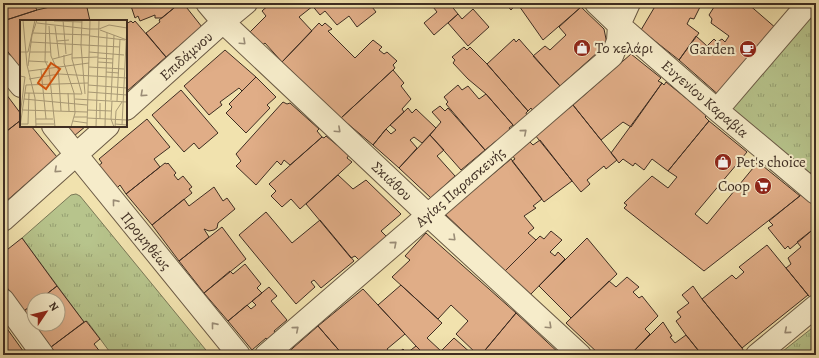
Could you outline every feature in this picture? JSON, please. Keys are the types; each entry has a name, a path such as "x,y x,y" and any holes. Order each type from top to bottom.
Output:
{"street":[{"name":"Σκιάθου","path":"207,3 223,22 428,215 580,355"},
{"name":"Επιδάμνου","path":"127,108 246,3"},
{"name":"Ευγενίου Καραβία","path":"596,3 717,110 814,188"},
{"name":"Αγίας Παρασκευής","path":"266,355 612,56 618,41 619,24 629,3"},
{"path":"717,110 810,7"},
{"path":"3,64 20,85"},
{"name":"Προμηθέως","path":"54,127 239,355"},
{"path":"3,220 107,127"},
{"path":"3,300 44,355"},
{"path":"758,355 816,306"}],"green space":[{"path":"806,14 816,25 816,166 807,177 728,105"},
{"path":"76,194 80,196 210,355 112,355 87,321 84,322 66,298 66,292 62,292 22,238 71,195"},
{"path":"816,325 816,355 778,355"}],"building":[{"path":"3,3 33,3 37,10 3,21"},
{"path":"67,3 86,3 90,20 20,20 19,67 3,45 3,21 37,10"},
{"path":"130,3 180,3 162,18 155,18 155,15 140,21 138,16 135,18"},
{"path":"180,3 183,3 202,27 166,57 146,33"},
{"path":"271,3 310,3 313,6 299,17 312,31 282,62 265,43 261,46 249,33 266,16 262,11"},
{"path":"310,3 369,3 376,12 357,27 349,16 337,25 325,11 320,15"},
{"path":"430,3 449,3 458,14 434,35 424,23 437,12"},
{"path":"505,3 517,3 511,10"},
{"path":"517,3 577,3 581,7 543,40"},
{"path":"657,3 702,3 694,19 690,18 687,24 699,33 679,60 641,30"},
{"path":"711,3 747,3 777,29 721,97 679,60 696,36 707,46 714,39 717,42 722,39 725,42 729,36 711,23 712,19 709,15 714,7 710,5"},
{"path":"581,7 604,29 607,44 560,86 533,56 545,46 550,50 566,35 559,27"},
{"path":"473,9 489,27 468,46 448,23 458,14 462,19"},
{"path":"131,21 133,23 135,21 166,57 127,91 127,23"},
{"path":"319,23 322,26 325,23 332,29 328,31 355,58 373,40 382,47 379,50 384,54 387,52 397,61 393,65 395,68 341,118 282,62"},
{"path":"514,39 516,42 519,39 560,86 533,111 531,108 528,111 487,64"},
{"path":"464,47 467,50 470,47 487,64 528,111 526,113 527,116 515,127 486,94 468,79 453,63 455,60 452,57"},
{"path":"225,50 256,77 242,91 239,88 220,102 222,105 209,115 184,86"},
{"path":"631,54 661,78 658,81 662,83 631,127 623,122 601,140 573,105"},
{"path":"393,70 404,83 401,86 411,99 402,109 404,112 386,129 373,145 341,118"},
{"path":"256,77 276,97 267,105 270,108 246,133 226,113 232,107 229,104"},
{"path":"666,82 707,115 705,117 709,121 668,171 652,159 644,170 635,163 633,166 623,159 619,163 611,153 662,83 664,85"},
{"path":"458,85 462,90 468,86 479,99 486,94 513,125 509,128 512,132 498,144 496,141 485,150 446,104 448,102 444,97"},
{"path":"3,90 20,113 20,121 3,134"},
{"path":"181,90 218,133 199,149 194,143 184,152 152,115"},
{"path":"283,102 287,104 290,103 319,129 317,131 322,137 290,165 284,160 281,165 277,161 256,185 236,166 241,161 236,154"},
{"path":"573,105 617,160 606,169 604,166 587,180 590,184 581,192 535,135"},
{"path":"440,106 445,111 448,108 485,150 461,170 430,135 441,122 432,112"},
{"path":"408,108 412,113 416,109 436,128 422,143 414,137 410,140 417,148 399,168 373,145 386,129 391,134 396,130 390,125"},
{"path":"147,119 170,147 154,159 160,167 126,194 120,185 116,189 98,166 102,163 99,159"},
{"path":"20,121 20,127 32,127 57,157 3,204 3,134"},
{"path":"709,121 747,152 695,214 707,224 758,162 800,196 704,271 624,208 627,205 624,203 652,176 668,188 677,177 668,171"},
{"path":"67,127 85,127 74,136"},
{"path":"430,135 444,150 437,156 455,176 431,198 399,168"},
{"path":"326,136 349,155 347,158 352,162 300,209 291,199 282,207 271,196 276,191 269,184 322,137 324,138"},
{"path":"540,140 572,181 544,202 512,161 515,159 512,155 530,142 533,145"},
{"path":"511,159 542,199 533,206 536,208 524,216 534,228 528,233 536,240 505,271 445,214"},
{"path":"165,163 168,163 176,173 174,175 178,180 183,176 192,187 189,189 192,193 152,225 126,194"},
{"path":"338,175 353,189 366,180 401,214 381,231 387,237 371,249 374,253 361,262 355,256 351,258 306,204"},
{"path":"214,187 223,201 227,198 235,209 218,223 217,228 214,230 209,231 204,229 209,237 179,261 152,225 184,199 189,206"},
{"path":"802,194 816,206 816,227 790,249 788,246 785,249 768,228 773,225 769,221"},
{"path":"266,212 292,243 320,220 354,261 321,288 314,280 311,282 315,287 296,304 239,235"},
{"path":"222,227 246,259 204,293 179,261"},
{"path":"816,227 816,298 813,301 786,268 791,264 788,258 801,247 797,242"},
{"path":"551,231 562,240 550,252 555,256 558,252 565,259 530,295 505,271 540,236 544,239"},
{"path":"426,233 516,313 481,355 478,355 456,334 468,321 451,305 438,319 392,277 410,260 405,256"},
{"path":"22,238 57,286 49,292 26,292 26,309 24,311 3,282 3,253"},
{"path":"587,238 617,274 571,318 539,286"},
{"path":"767,245 808,295 742,348 702,299 732,275 736,279 744,272 739,267"},
{"path":"245,264 261,284 257,288 262,293 228,321 204,293 230,271 233,274"},
{"path":"627,277 639,287 633,292 639,298 642,296 658,316 645,329 650,334 630,355 600,355 566,323 609,281 616,287"},
{"path":"401,285 442,323 427,338 441,351 454,338 473,355 425,355 378,305"},
{"path":"57,286 62,292 49,292"},
{"path":"693,286 746,355 702,355 686,335 676,321 681,317 677,312 689,303 682,295"},
{"path":"269,287 277,296 271,301 287,320 274,331 277,335 269,342 266,338 252,350 228,321 247,305 251,309 256,305 252,301"},
{"path":"363,289 405,334 387,349 390,353 394,350 397,354 403,349 407,353 416,346 425,355 343,355 318,326"},
{"path":"66,298 84,322 51,347 40,332 66,332"},
{"path":"516,313 561,355 481,355"},
{"path":"86,321 100,339 94,344 101,353 99,355 57,355 51,347"},
{"path":"663,322 672,336 670,337 675,343 686,335 702,355 630,355"},
{"path":"3,323 26,355 3,355"},
{"path":"318,326 343,355 285,355"}],"place":[{"name":"Το κελάρι","path":"582,48"},
{"name":"Garden","path":"748,49"},
{"name":"Pet's choice","path":"723,162"},
{"name":"Coop","path":"763,186"}]}
